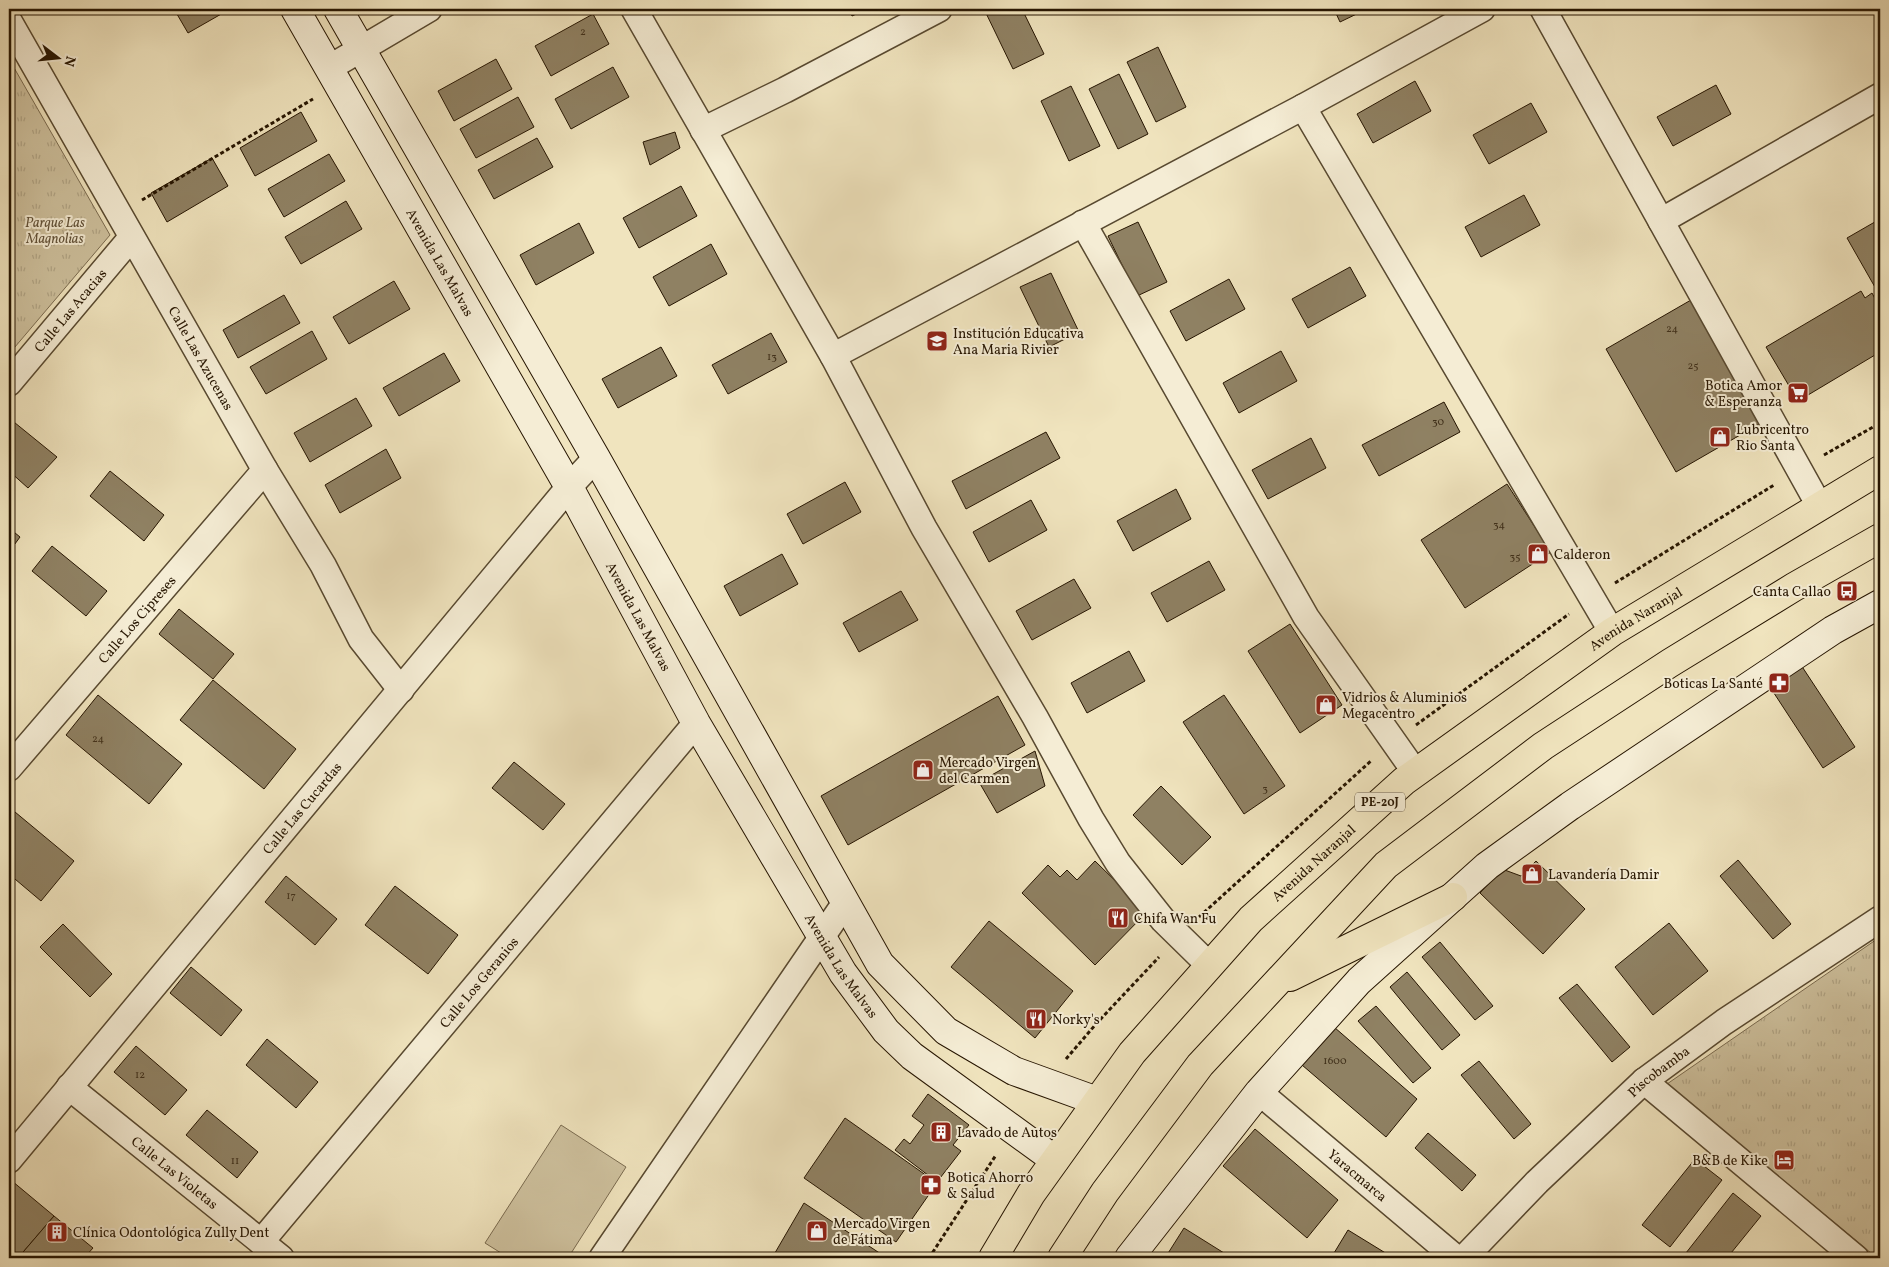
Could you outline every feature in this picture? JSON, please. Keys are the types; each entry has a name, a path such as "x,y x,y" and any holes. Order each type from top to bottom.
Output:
{"highway":[{"name":"Avenida Naranjal","path":"993,1258 1031,1194 1132,1053 1252,919 1404,780 1612,632 1880,470"},
{"path":"1062,1258 1105,1192 1200,1064 1386,865 1543,746 1679,658 1794,587 1880,538"},
{"path":"1275,984 1453,896"}],"street":[{"name":"Avenida Las Malvas","path":"295,9 569,487 696,723 843,973 886,1031 912,1056 1056,1160"},
{"path":"338,9 596,458 880,964 946,1031 1014,1071 1097,1101"},
{"path":"334,76 361,50 429,9"},
{"path":"634,9 833,356 924,528 1035,717 1118,864 1163,920 1210,966"},
{"path":"704,130 785,90 939,9"},
{"path":"833,356 1303,107 1482,9"},
{"path":"1542,9 1820,507"},
{"name":"Calle Las Azucenas","path":"9,21 131,238 265,470 323,565 361,639 401,690"},
{"path":"1661,221 1880,96"},
{"path":"1303,107 1612,632"},
{"path":"1083,223 1306,618 1415,772"},
{"name":"Calle Las Acacias","path":"9,383 131,238"},
{"name":"Calle Las Cucardas","path":"9,1160 569,487 596,458"},
{"name":"Calle Los Cipreses","path":"9,768 265,470"},
{"path":"1129,1258 1259,1092 1358,981 1486,866 1570,806 1833,630 1880,604"},
{"name":"Calle Los Geranios","path":"261,1242 696,723"},
{"path":"602,1258 845,903"},
{"name":"Piscobamba","path":"1464,1258 1537,1182 1644,1081 1724,1022 1880,919"},
{"path":"1644,1081 1856,1258"},
{"name":"Calle Las Violetas","path":"69,1087 281,1258"},
{"name":"Yaracmarca","path":"1259,1092 1456,1258"}],"path":[{"path":"118,214 334,76"}],"green space":[{"name":"Parque Las Magnolias","path":"9,59 110,235 9,354"},
{"path":"1880,937 1880,1258 1877,1258 1667,1084"},
{"path":"561,1125 626,1167 568,1258 509,1258 485,1243"}],"building":[{"path":"174,9 230,9 188,33"},
{"path":"849,9 867,9 852,16"},
{"path":"984,9 1022,9 1044,54 1013,69"},
{"path":"1334,9 1367,9 1340,22"},
{"path":"593,14 609,44 551,76 535,46"},
{"path":"1158,47 1186,107 1156,122 1127,62"},
{"path":"496,59 512,89 454,121 438,91"},
{"path":"613,67 629,97 571,129 555,99"},
{"path":"1119,74 1148,134 1118,149 1089,89"},
{"path":"1415,81 1431,111 1373,143 1357,114"},
{"path":"1716,85 1731,114 1673,146 1657,117"},
{"path":"1071,86 1100,146 1069,161 1041,101"},
{"path":"518,97 534,127 476,158 460,129"},
{"path":"1531,103 1547,132 1489,164 1473,135"},
{"path":"301,112 317,141 255,176 240,148"},
{"path":"675,132 680,148 650,165 643,142"},
{"path":"537,138 553,167 494,199 478,170"},
{"path":"329,154 345,181 284,217 268,189"},
{"path":"212,158 228,186 167,222 151,193"},
{"path":"681,186 697,216 639,248 623,218"},
{"path":"1524,195 1540,225 1481,257 1465,227"},
{"path":"346,201 362,229 301,264 285,237"},
{"path":"1880,219 1880,296 1847,238"},
{"path":"1138,222 1167,282 1137,296 1108,236"},
{"path":"579,223 594,253 536,285 520,255"},
{"path":"711,244 727,274 669,306 653,277"},
{"path":"1350,267 1366,296 1308,328 1292,299"},
{"path":"1051,273 1079,332 1049,347 1020,287"},
{"path":"1229,279 1245,309 1186,341 1170,311"},
{"path":"394,281 410,309 349,344 333,317"},
{"path":"1861,291 1865,298 1872,293 1880,308 1880,352 1798,401 1766,347"},
{"path":"284,295 300,323 238,358 223,330"},
{"path":"1691,300 1761,423 1676,472 1606,349"},
{"path":"312,331 327,359 266,394 250,367"},
{"path":"771,333 787,362 728,394 712,365"},
{"path":"661,347 677,376 618,408 602,379"},
{"path":"1281,351 1297,381 1239,413 1223,383"},
{"path":"444,353 460,381 399,416 383,388"},
{"path":"356,398 372,426 310,462 294,433"},
{"path":"1444,402 1460,432 1379,476 1362,445"},
{"path":"9,418 57,457 28,488 9,471"},
{"path":"1046,432 1060,458 966,509 952,481"},
{"path":"1311,438 1326,468 1268,499 1252,470"},
{"path":"386,449 401,478 340,513 325,485"},
{"path":"110,471 164,515 144,541 90,496"},
{"path":"845,482 861,512 803,544 787,514"},
{"path":"1507,484 1551,552 1465,608 1421,540"},
{"path":"1176,489 1191,519 1133,551 1117,521"},
{"path":"1031,500 1047,530 989,562 973,532"},
{"path":"9,528 20,537 9,552"},
{"path":"52,546 107,591 86,616 32,571"},
{"path":"782,554 798,584 740,616 724,586"},
{"path":"1209,561 1225,590 1167,622 1151,593"},
{"path":"1074,579 1091,608 1032,640 1016,611"},
{"path":"901,591 918,620 859,652 843,623"},
{"path":"179,609 234,654 213,679 159,634"},
{"path":"1290,624 1342,705 1300,733 1248,651"},
{"path":"1129,651 1145,681 1087,713 1071,683"},
{"path":"1799,662 1855,747 1823,768 1768,684"},
{"path":"213,680 296,749 264,789 180,720"},
{"path":"9,690 14,695 9,702"},
{"path":"98,695 182,764 149,804 66,735"},
{"path":"1224,695 1285,786 1244,814 1183,722"},
{"name":"Mercado Virgen del Carmen","path":"998,696 1025,745 848,845 821,796"},
{"path":"1035,751 1045,786 997,813 979,782"},
{"path":"514,762 565,804 543,830 492,788"},
{"path":"1161,786 1211,837 1182,865 1133,815"},
{"path":"9,807 74,861 41,901 9,874"},
{"path":"1738,860 1791,924 1773,939 1720,876"},
{"path":"1095,861 1147,912 1095,965 1022,893 1048,865 1060,877 1067,870 1077,880"},
{"path":"1536,861 1585,909 1543,954 1480,893 1502,869 1521,876"},
{"path":"286,876 337,919 315,945 265,902"},
{"path":"395,886 458,935 428,974 365,925"},
{"path":"989,921 1073,991 1035,1038 951,967"},
{"path":"1669,923 1708,971 1653,1015 1615,967"},
{"path":"63,924 112,974 90,997 40,947"},
{"path":"1440,942 1493,1006 1475,1020 1422,957"},
{"path":"191,967 242,1010 221,1036 170,993"},
{"path":"1407,972 1460,1035 1442,1050 1390,987"},
{"path":"1577,984 1630,1047 1612,1062 1559,998"},
{"path":"1376,1006 1431,1068 1413,1083 1358,1021"},
{"path":"1334,1027 1417,1099 1386,1137 1302,1065"},
{"path":"267,1039 318,1082 296,1108 246,1065"},
{"path":"136,1046 187,1090 165,1115 114,1072"},
{"path":"1479,1061 1531,1124 1514,1139 1461,1075"},
{"name":"Lavado de Autos","path":"928,1094 969,1125 953,1145 961,1151 937,1182 895,1150 904,1139 910,1144 924,1125 912,1116"},
{"path":"207,1110 258,1152 237,1178 186,1135"},
{"path":"845,1118 937,1183 896,1242 804,1178"},
{"path":"1255,1129 1338,1200 1307,1238 1223,1166"},
{"path":"1428,1133 1476,1175 1462,1191 1415,1148"},
{"path":"1695,1159 1722,1180 1670,1247 1642,1225"},
{"path":"12,1181 54,1216 18,1258 9,1258 9,1185"},
{"path":"1733,1193 1761,1216 1727,1258 1682,1258"},
{"name":"Mercado Virgen de Fátima","path":"804,1203 887,1258 772,1258"},
{"name":"Clínica Odontológica Zully Dent","path":"54,1216 93,1248 84,1258 18,1258"},
{"path":"1184,1228 1232,1258 1165,1258"},
{"path":"1348,1230 1392,1257 1331,1258"}],"place":[{"name":"Institución Educativa Ana Maria Rivier","path":"937,341"},
{"name":"Botica Amor & Esperanza","path":"1798,393"},
{"name":"Lubricentro Rio Santa","path":"1720,437"},
{"name":"Calderon","path":"1538,554"},
{"name":"Canta Callao","path":"1847,591"},
{"name":"Boticas La Santé","path":"1779,683"},
{"name":"Vidrios & Aluminios Megacentro","path":"1326,705"},
{"name":"Mercado Virgen del Carmen","path":"923,770"},
{"name":"Lavandería Damir","path":"1532,874"},
{"name":"Chifa Wan Fu","path":"1118,918"},
{"name":"Norky's","path":"1036,1019"},
{"name":"Lavado de Autos","path":"941,1132"},
{"name":"B&B de Kike","path":"1784,1160"},
{"name":"Botica Ahorro & Salud","path":"931,1185"},
{"name":"Mercado Virgen de Fátima","path":"817,1231"},
{"name":"Clínica Odontológica Zully Dent","path":"57,1232"}]}
